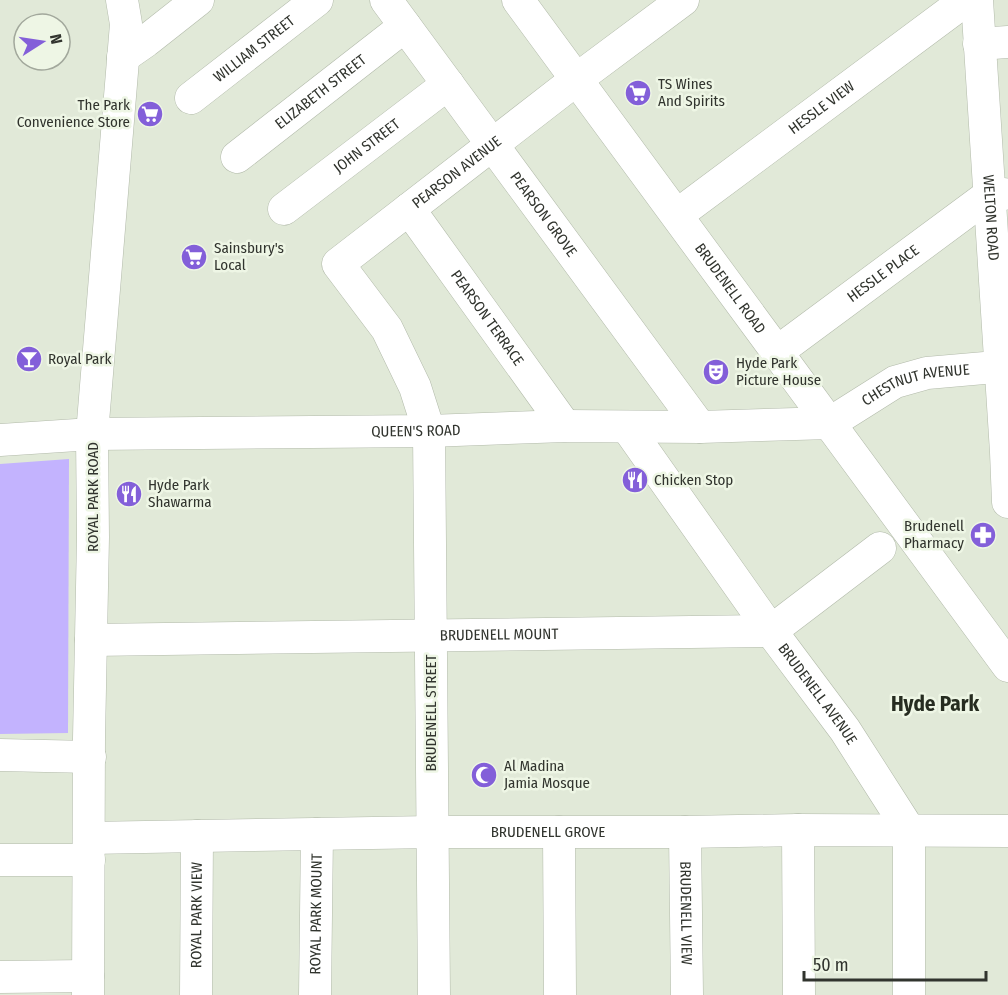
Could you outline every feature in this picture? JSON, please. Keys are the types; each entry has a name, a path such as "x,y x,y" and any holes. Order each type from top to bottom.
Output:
{"street":[{"name":"ROYAL PARK ROAD","path":"88,986 93,434 126,24 122,0"},
{"path":"123,57 198,0"},
{"name":"WILLIAM STREET","path":"191,98 317,0"},
{"name":"PEARSON GROVE","path":"386,0 700,427"},
{"name":"BRUDENELL ROAD","path":"518,0 1008,666"},
{"name":"PEARSON AVENUE","path":"338,264 683,0"},
{"name":"WELTON ROAD","path":"973,1 994,43 1008,502"},
{"name":"HESSLE VIEW","path":"676,215 973,1"},
{"name":"ELIZABETH STREET","path":"237,157 405,26"},
{"name":"JOHN STREET","path":"284,209 448,84"},
{"name":"HESSLE PLACE","path":"777,351 998,194"},
{"name":"PEARSON TERRACE","path":"409,209 565,426"},
{"name":"BRUDENELL STREET","path":"338,264 387,329 415,387 429,431 434,995"},
{"name":"CHESTNUT AVENUE","path":"830,423 895,382 927,373 1004,367"},
{"name":"QUEEN'S ROAD","path":"0,440 93,434 429,431 565,426 700,427 830,423"},
{"name":"BRUDENELL AVENUE","path":"627,427 771,631 845,730 909,830"},
{"path":"771,631 880,548"},
{"name":"BRUDENELL MOUNT","path":"91,640 771,631"},
{"path":"0,755 90,757"},
{"path":"798,830 799,995"},
{"path":"909,830 909,995"},
{"name":"BRUDENELL GROVE","path":"0,860 197,836 432,832 1008,831"},
{"path":"559,832 560,995"},
{"name":"BRUDENELL VIEW","path":"685,832 687,995"},
{"name":"ROYAL PARK MOUNT","path":"315,995 317,834"},
{"name":"ROYAL PARK VIEW","path":"196,995 197,836"},
{"path":"0,977 88,986"}],"shaded area":[{"path":"69,459 68,733 0,734 0,464"}],"place":[{"name":"TS Wines And Spirits","path":"638,93"},
{"name":"The Park Convenience Store","path":"150,114"},
{"name":"Sainsbury's Local","path":"194,257"},
{"name":"Royal Park","path":"29,359"},
{"name":"Hyde Park Picture House","path":"716,372"},
{"name":"Chicken Stop","path":"635,480"},
{"name":"Hyde Park Shawarma","path":"129,494"},
{"name":"Brudenell Pharmacy","path":"983,535"},
{"name":"Al Madina Jamia Mosque","path":"484,775"}],"district":[{"name":"Hyde Park","path":"935,704"}]}
